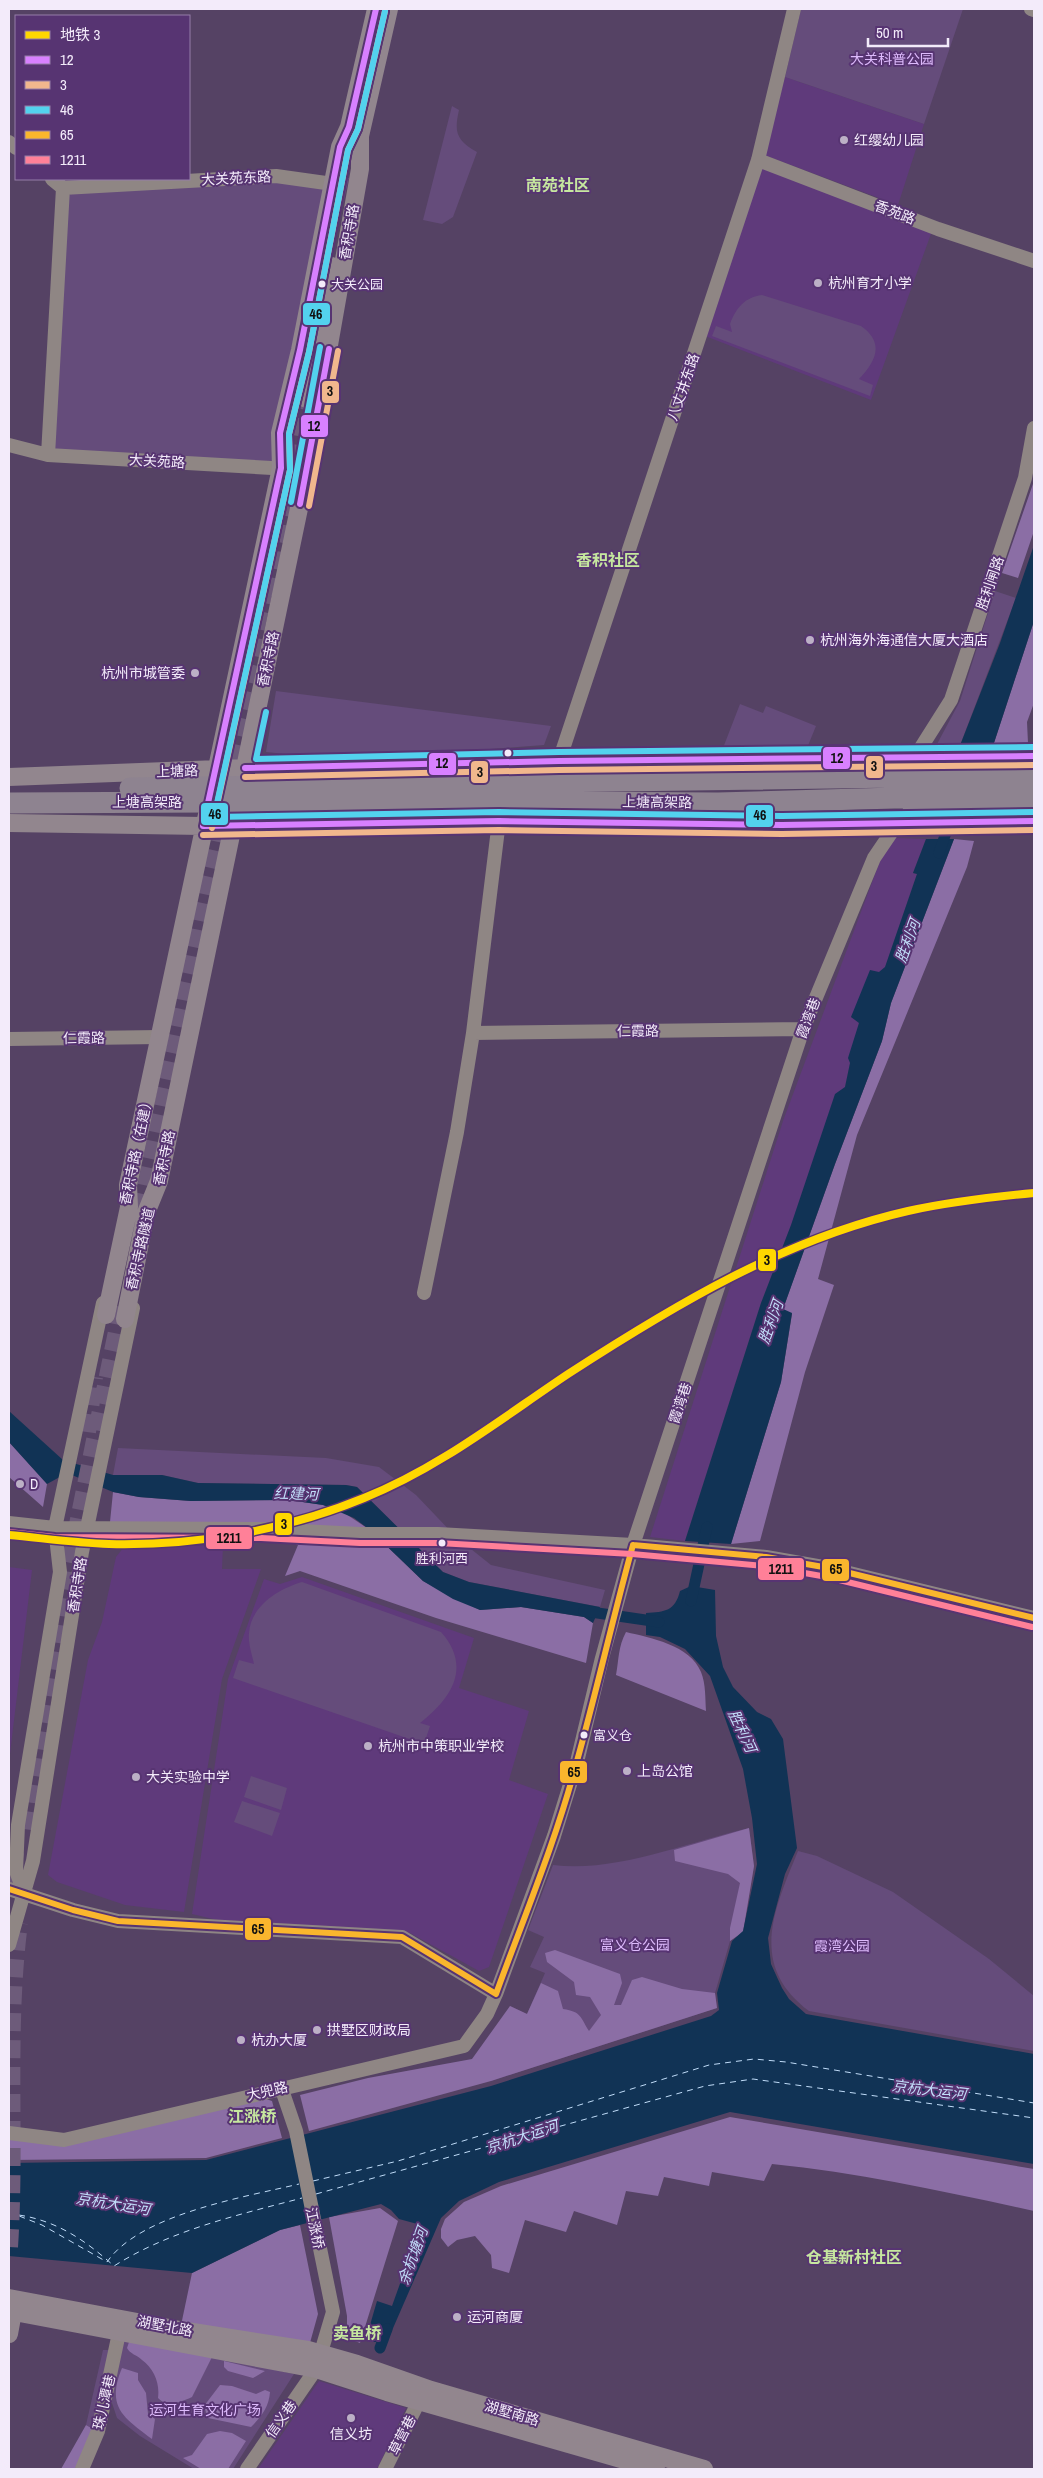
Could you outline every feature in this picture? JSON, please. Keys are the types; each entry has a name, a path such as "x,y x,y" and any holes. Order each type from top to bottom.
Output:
{"highway":[{"path":"733,781 810,772 940,768 1034,760"},
{"name":"上塘高架路","path":"9,789 733,781 1034,775"},
{"name":"上塘高架路","path":"9,803 392,801 718,803 1034,794"},
{"path":"718,803 792,811 1034,811"}],"main road":[{"name":"香积寺路","path":"159,1180 231,826 245,768 307,470 360,169 355,131 376,9"},
{"name":"香积寺路","path":"204,826 281,468 280,432 300,350 340,146 355,131 389,9"},
{"path":"303,398 348,149 355,131"},
{"name":"上塘路","path":"9,777 245,768 559,761 1034,756"},
{"path":"9,822 231,826 499,821 782,825 1034,821"},
{"name":"香积寺路（在建）","path":"128,1185 204,826"},
{"name":"香积寺路隧道","path":"125,1320 146,1213 159,1180"},
{"name":"香积寺路隧道","path":"106,1315 129,1207 128,1185"},
{"path":"9,2334 10,2306"},
{"name":"湖墅北路","path":"10,2306 308,2350 318,2362"},
{"name":"湖墅北路","path":"10,2306 119,2333 318,2362"},
{"name":"湖墅南路","path":"318,2362 419,2401 656,2469"},
{"name":"湖墅南路","path":"318,2362 357,2364 432,2390 704,2469"}],"street":[{"name":"八丈井东路","path":"559,761 758,160 794,9"},
{"name":"香苑路","path":"758,160 938,229 1034,261"},
{"name":"大关苑东路","path":"63,188 276,176 333,184"},
{"path":"48,455 63,188 53,180"},
{"name":"胜利闸路","path":"915,757 950,700 1025,478 1034,428"},
{"name":"大关苑路","path":"9,446 48,455 307,470"},
{"path":"424,1293 457,1132 473,1033 499,821"},
{"name":"霞湾巷","path":"496,1994 577,1762 602,1658 633,1544 803,1029 874,858 897,824"},
{"name":"仁霞路","path":"473,1033 803,1029"},
{"name":"仁霞路","path":"9,1039 160,1037"},
{"name":"香积寺路","path":"24,1892 33,1861 87,1527 159,1180"},
{"name":"香积寺路（在建）","path":"67,1473 128,1185"},
{"name":"香积寺路","path":"24,1892 16,1872 18,1825 60,1572 55,1528 67,1473"},
{"path":"9,1523 55,1528 261,1529 360,1534 438,1534 633,1544 754,1557 829,1568 1034,1618"},
{"path":"9,1889 24,1892 73,1910 118,1921 402,1937 496,1994"},
{"path":"9,1945 24,1892"},
{"name":"大兜路","path":"9,2133 64,2140 281,2087 464,2046 487,2014 496,1994"},
{"name":"江涨桥","path":"281,2087 296,2131 333,2312 318,2362"},
{"name":"珠儿潭巷","path":"82,2469 98,2431 119,2333"},
{"name":"信义巷","path":"246,2469 318,2362"},
{"name":"草营巷","path":"385,2469 419,2401"}],"shaded area":[{"name":"红缨幼儿园","path":"785,77 924,124 898,205 764,155"},
{"name":"杭州育才小学","path":"761,167 932,231 871,400 705,336"},
{"path":"1034,481 1034,531 1018,578 1002,573"},
{"path":"1034,621 1034,703 1027,722 1028,743 993,746"},
{"path":"895,838 926,839 913,873 917,874 885,968 879,972 851,1017 859,1022 845,1087 761,1303 685,1541 650,1537 783,1121 883,853"},
{"path":"954,839 974,841 967,867 857,1135 818,1279 834,1285 805,1372 760,1541 731,1544 781,1382 792,1314 783,1309 882,1041 891,1003"},
{"path":"9,1442 47,1484 43,1507 9,1477"},
{"path":"113,1492 139,1497 190,1501 289,1500 323,1505 340,1510 370,1530 423,1581 480,1610 521,1607 584,1617 593,1623 586,1663 436,1618 300,1571 285,1576 298,1545 256,1529 109,1532"},
{"name":"大关实验中学","path":"223,1545 222,1569 261,1569 222,1679 184,1912 125,1905 57,1882 48,1875 88,1660 102,1622 116,1557 124,1547"},
{"path":"9,1567 32,1570 9,1762"},
{"name":"杭州市中策职业学校","path":"302,1577 474,1638 459,1688 529,1711 509,1780 548,1794 489,1967 479,1971 410,1933 234,1924 192,1914 228,1679 264,1579 280,1584"},
{"path":"626,1632 669,1644 688,1655 696,1663 703,1677 706,1711 616,1675 620,1648"},
{"path":"749,1828 754,1866 743,1932 730,1941 730,1928 740,1883 728,1874 675,1861 674,1850"},
{"path":"555,1950 620,1974 622,1983 614,2005 621,2005 632,1980 642,1977 682,1989 715,1993 717,2008 491,2081 309,2131 300,2095 368,2078 472,2059 510,2006 527,2014 541,1983 558,1991 563,2009 577,2014 589,2031 601,2015 590,1997 576,1995 574,1982 547,1962 545,1953"},
{"path":"266,2099 272,2101 282,2138 206,2158 9,2160 9,2137 63,2143"},
{"path":"730,2117 1034,2169 1034,2211 871,2178 772,2164 764,2181 712,2172 709,2186 664,2177 658,2196 626,2191 617,2225 574,2211 566,2232 525,2220 509,2273 492,2268 491,2255 475,2236 457,2240 448,2247 441,2238 441,2229 445,2219 464,2202 501,2186"},
{"path":"380,2208 398,2221 360,2343 347,2338 347,2316 329,2217"},
{"path":"300,2225 318,2314 308,2350 180,2330 192,2273 280,2230"},
{"path":"129,2342 212,2357 192,2397 179,2402 166,2403 158,2398 158,2387 153,2372 140,2358 128,2350"},
{"path":"224,2361 265,2371 253,2378 228,2371 224,2367"},
{"path":"122,2368 138,2373 138,2380 146,2393 148,2414 155,2419 152,2439 133,2424 120,2410 116,2392"},
{"name":"信义坊","path":"319,2381 406,2408 377,2469 258,2469"},
{"path":"220,2385 232,2386 256,2394 265,2390 270,2392 264,2411 251,2427 208,2418 204,2406"},
{"path":"86,2425 93,2429 75,2469 61,2469"},
{"path":"220,2431 232,2433 246,2441 228,2469 201,2469 183,2458 192,2455 207,2434"}],"green space":[{"name":"大关科普公园","path":"801,9 963,9 924,124 785,77"},
{"path":"452,106 459,110 458,135 470,148 477,152 453,217 442,224 423,220"},
{"name":"大关公园","path":"276,176 349,178 281,468 48,455 63,188"},
{"path":"762,295 861,326 869,332 875,345 875,352 870,366 859,379 873,385 870,396 712,336 716,326 732,332 730,324 738,308 751,298"},
{"path":"995,591 1016,598 959,748 936,746 960,701"},
{"path":"276,691 551,726 544,745 436,753 286,754 266,752"},
{"path":"740,704 763,713 766,706 816,726 807,748 799,751 726,753 723,748"},
{"path":"118,1448 326,1458 379,1467 416,1495 456,1537 491,1565 605,1590 600,1607 469,1582 443,1572 357,1487 346,1485 198,1483 162,1475 113,1475"},
{"path":"302,1582 441,1632 450,1645 455,1657 456,1670 449,1692 441,1703 420,1723 430,1726 424,1744 233,1678 239,1660 254,1664 249,1633 251,1623 260,1607 275,1594"},
{"path":"251,1776 287,1788 281,1810 244,1797"},
{"path":"242,1801 280,1813 272,1836 234,1822"},
{"name":"富义仓公园","path":"749,1828 754,1866 743,1932 730,1941 715,1993 717,2008 491,2081 510,2006 527,2014 545,1973 530,1967 544,1937 528,1930 553,1865 602,1865 652,1855"},
{"name":"霞湾公园","path":"798,1851 817,1856 893,1892 989,1959 1034,1996 1034,2051 809,2011 790,1993 778,1975 772,1956 775,1915"},
{"name":"运河生育文化广场","path":"124,2338 294,2374 233,2469 194,2469 140,2436 117,2418 111,2400"},
{"path":"103,2350 109,2350 93,2429 86,2425"}],"water":[{"path":"1034,545 1034,621 993,746 959,748 1000,643"},
{"path":"926,839 954,839 891,1003 882,1041 783,1309 792,1313 781,1382 731,1544 685,1541 761,1303 791,1225 835,1094 845,1087 850,1063 848,1058 859,1023 851,1017 870,970 879,972 885,967 917,874 913,873"},
{"path":"9,1411 63,1460 113,1475 162,1475 198,1483 346,1485 357,1487 443,1572 469,1582 600,1607 593,1623 584,1617 521,1607 480,1610 453,1599 423,1581 370,1530 354,1518 323,1505 289,1500 191,1501 139,1497 113,1492 67,1473 47,1484 9,1442"},
{"name":"京杭大运河","path":"691,1586 715,1590 716,1636 723,1667 733,1687 757,1712 771,1719 783,1739 797,1848 785,1874 768,1938 771,1964 782,1988 789,1999 806,2014 1034,2054 1034,2164 730,2112 499,2182 459,2201 441,2218 387,2342 372,2342 368,2332 377,2301 392,2306 421,2225 399,2219 391,2210 381,2204 280,2230 192,2273 9,2256 9,2163 206,2160 491,2086 711,2016 719,2010 717,1993 732,1941 743,1931 757,1864 752,1818 743,1769 710,1676 685,1649 660,1637 646,1635 646,1613 668,1609 675,1603 680,1591"}],"waterway":[{"name":"胜利河","path":"939,853 951,818"},
{"name":"胜利河","path":"691,1601 707,1527"},
{"name":"红建河","path":"584,1611 659,1622"},
{"name":"余杭塘河","path":"380,2348 387,2329"}],"ferry route":[{"path":"313,2181 398,2161 709,2065 754,2059 786,2062 1034,2103"},
{"path":"316,2194 705,2086 753,2079 1034,2118"},
{"path":"9,2212 42,2225 107,2262 123,2245 143,2231 168,2220 223,2202 299,2184"},
{"path":"19,2215 46,2222 70,2233 114,2266 136,2253 182,2233 229,2217 302,2198"}],"tunnel":[{"path":"273,596 306,399"},
{"path":"239,708 266,579"},
{"path":"141,1212 203,914 252,695"},
{"path":"31,1830 70,1564 123,1302"},
{"path":"87,1432 94,1377"},
{"path":"9,1885 15,1852"},
{"path":"9,2247 12,2166 13,2004 19,1923"}],"metro line":[{"name":"3","path":"9,1535 109,1544 174,1542 206,1539 271,1528 334,1510 392,1486 418,1472 469,1441 568,1374 648,1324 689,1300 774,1257 862,1223 908,1211 970,1200 1034,1193"}],"transit line":[{"name":"12","path":"203,826 281,468 280,433 300,350 340,147 349,127 376,9"},
{"name":"3","path":"212,828 290,470 289,434 309,352 348,150 358,129 385,11"},
{"name":"46","path":"385,11 358,129 348,150 309,352 289,434 290,470 214,817 499,812 782,816 1034,812"},
{"name":"46","path":"291,502 320,347"},
{"name":"12","path":"300,504 329,349"},
{"name":"3","path":"309,506 338,351"},
{"name":"46","path":"266,712 256,759 559,752 1034,747"},
{"name":"12","path":"245,768 559,761 1034,756"},
{"name":"3","path":"245,777 559,770 1034,765"},
{"name":"12","path":"203,826 499,821 782,825 1034,821"},
{"name":"3","path":"203,835 499,830 782,834 1034,830"},
{"name":"1211","path":"9,1532 55,1537 261,1538 360,1543 438,1543 632,1554 765,1566 827,1577 1032,1627"},
{"name":"65","path":"633,1545 766,1557 829,1568 1034,1618"},
{"name":"65","path":"496,1994 550,1850 569,1791 633,1545"},
{"name":"65","path":"9,1889 73,1910 118,1921 402,1937 496,1994"}],"place":[{"name":"红缨幼儿园","path":"844,140"},
{"name":"杭州育才小学","path":"818,283"},
{"name":"大关公园","path":"322,284"},
{"name":"杭州海外海通信大厦大酒店","path":"810,640"},
{"name":"杭州市城管委","path":"195,673"},
{"name":"D","path":"20,1484"},
{"name":"胜利河西","path":"442,1543"},
{"name":"富义仓","path":"584,1735"},
{"name":"杭州市中策职业学校","path":"368,1746"},
{"name":"上岛公馆","path":"627,1771"},
{"name":"大关实验中学","path":"136,1777"},
{"name":"拱墅区财政局","path":"317,2030"},
{"name":"杭办大厦","path":"241,2040"},
{"name":"运河商厦","path":"457,2317"},
{"name":"信义坊","path":"351,2418"}],"district":[{"name":"南苑社区","path":"558,185"},
{"name":"香积社区","path":"608,560"},
{"name":"江涨桥","path":"252,2116"},
{"name":"仓基新村社区","path":"854,2257"},
{"name":"卖鱼桥","path":"357,2333"}]}
